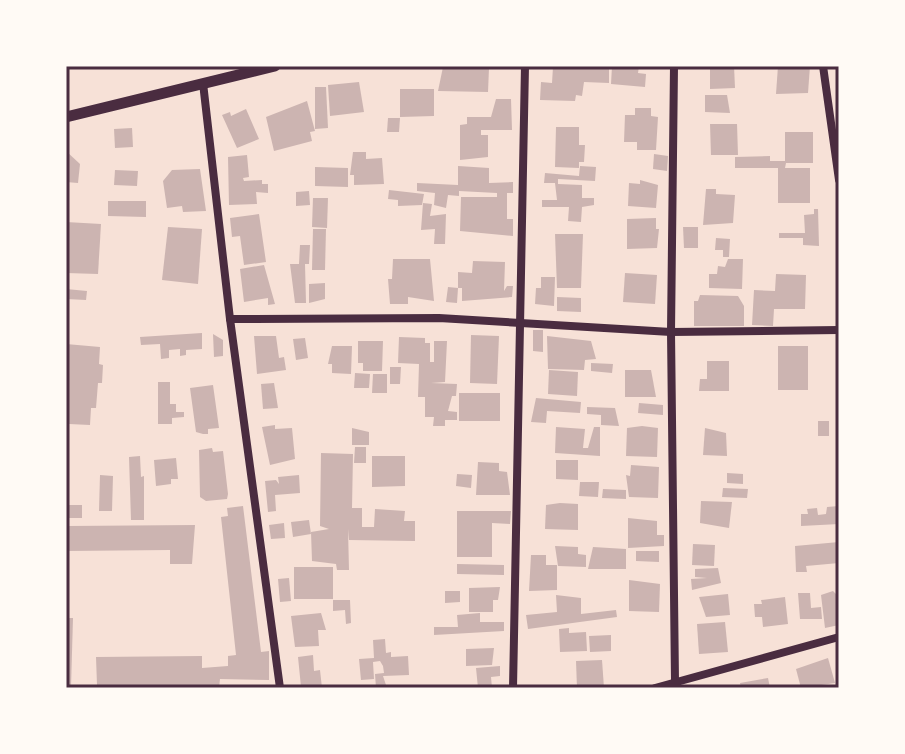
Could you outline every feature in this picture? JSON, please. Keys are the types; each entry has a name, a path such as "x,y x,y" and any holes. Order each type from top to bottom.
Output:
{"street":[{"path":"66,117 275,66"},
{"path":"513,688 525,66"},
{"path":"674,66 671,332 675,681"},
{"path":"823,66 839,180"},
{"path":"203,83 230,319 280,688"},
{"path":"230,319 403,317 671,332 839,330"},
{"path":"655,688 839,637"}],"building":[{"path":"612,66 639,66 638,73 646,74 645,87 611,84"},
{"path":"710,66 734,66 735,88 710,89"},
{"path":"778,66 810,66 808,93 776,94"},
{"path":"443,67 489,68 488,92 438,91"},
{"path":"553,67 609,68 609,83 584,82 582,96 576,95 575,101 540,100 541,82 552,83"},
{"path":"359,82 364,112 330,116 328,85"},
{"path":"315,87 326,87 328,128 315,129"},
{"path":"400,89 434,89 434,116 400,117"},
{"path":"705,95 727,95 730,113 705,112"},
{"path":"496,99 511,99 512,130 481,130 481,135 488,135 488,157 460,160 460,125 467,124 467,117 491,117"},
{"path":"307,101 315,131 310,132 312,141 274,151 266,117"},
{"path":"635,108 651,108 651,116 658,117 656,150 637,150 637,142 624,142 625,115 635,115"},
{"path":"246,109 259,139 237,148 222,115 230,112 231,116"},
{"path":"388,118 400,118 399,132 387,132"},
{"path":"710,124 737,124 738,155 711,155"},
{"path":"556,127 579,127 579,145 585,145 584,162 579,162 579,168 555,167"},
{"path":"132,128 133,147 115,148 114,129"},
{"path":"785,132 813,132 813,163 786,163 785,168 735,168 735,157 770,156 770,161 785,161"},
{"path":"66,151 80,164 78,183 66,182"},
{"path":"353,152 366,152 366,159 382,158 384,184 354,185 354,175 350,175"},
{"path":"654,154 668,156 667,171 653,169"},
{"path":"247,155 249,177 243,178 244,181 262,180 262,184 268,184 268,193 256,192 257,204 229,205 228,157"},
{"path":"458,166 489,168 489,183 513,182 513,193 507,193 507,219 513,219 513,236 460,231 461,197 497,197 497,193 459,191 459,196 448,195 446,208 434,205 435,193 417,191 417,183 458,185"},
{"path":"580,166 596,167 595,181 558,179 558,184 582,185 582,198 594,198 594,205 582,207 581,222 568,221 569,207 542,207 542,200 557,200 555,183 544,183 545,173 579,176"},
{"path":"315,167 348,168 348,187 315,186"},
{"path":"778,168 810,168 810,203 778,203"},
{"path":"200,169 206,211 183,212 182,206 167,208 163,181 172,170"},
{"path":"115,170 138,171 137,186 114,185"},
{"path":"640,180 658,185 656,208 628,206 629,183 640,184"},
{"path":"706,189 716,189 716,194 735,195 733,223 703,225"},
{"path":"389,190 424,194 422,205 398,206 398,200 388,199"},
{"path":"309,191 310,205 296,206 296,192"},
{"path":"313,198 328,198 327,228 312,227"},
{"path":"108,201 146,201 146,217 108,216"},
{"path":"423,203 432,204 430,216 446,214 445,244 434,244 435,229 421,230"},
{"path":"814,209 818,209 819,246 803,245 803,238 779,238 779,233 805,233 804,215 814,214"},
{"path":"259,214 266,262 244,265 240,236 232,237 230,218"},
{"path":"656,218 656,229 659,229 657,248 627,249 627,219"},
{"path":"66,222 101,224 98,274 66,273"},
{"path":"168,227 202,229 198,284 162,280"},
{"path":"683,227 698,227 698,248 684,248"},
{"path":"313,229 326,229 325,270 312,270"},
{"path":"555,234 583,234 581,288 557,288"},
{"path":"716,238 730,239 729,257 723,257 723,250 715,250"},
{"path":"300,245 310,245 309,264 305,264 306,303 295,303 290,264 299,264"},
{"path":"393,259 430,259 434,301 408,297 408,304 390,304 388,279 392,279"},
{"path":"728,259 743,259 742,289 709,288 709,274 717,274 718,266 725,267"},
{"path":"473,261 505,262 504,291 507,286 513,286 512,297 462,301 462,288 458,288 458,272 472,273"},
{"path":"264,265 275,304 268,305 268,298 244,302 240,269"},
{"path":"625,273 657,275 655,304 623,302"},
{"path":"776,274 806,275 805,309 774,309 773,326 752,325 754,290 775,291"},
{"path":"541,277 555,277 554,306 535,304 536,288 541,288"},
{"path":"325,283 325,299 309,303 309,284"},
{"path":"448,287 458,288 457,303 446,302"},
{"path":"66,289 87,291 86,300 66,299"},
{"path":"700,295 738,296 744,306 744,326 694,326 694,301 698,301"},
{"path":"557,297 581,298 581,312 557,311"},
{"path":"533,330 543,330 543,352 533,351"},
{"path":"202,333 202,349 186,350 186,355 180,356 180,349 169,350 169,358 161,359 160,344 141,345 140,337"},
{"path":"213,334 223,340 223,356 214,357"},
{"path":"471,335 499,336 497,384 470,383"},
{"path":"254,336 276,336 279,358 284,357 286,370 257,374"},
{"path":"547,336 591,341 596,359 585,360 584,370 548,369"},
{"path":"399,337 425,338 425,343 430,343 430,362 434,362 434,341 447,341 445,382 431,383 457,384 456,396 452,396 448,411 457,412 457,420 445,420 445,426 433,426 434,417 425,417 425,397 418,397 419,364 398,363"},
{"path":"305,338 308,358 296,360 293,339"},
{"path":"358,341 383,341 382,371 363,371 363,363 358,363"},
{"path":"66,344 100,347 99,364 103,365 102,383 98,383 96,408 91,408 90,425 69,424 68,430"},
{"path":"332,346 352,346 351,374 332,373 332,364 328,364"},
{"path":"778,346 808,346 808,390 778,390"},
{"path":"707,361 729,361 729,391 699,391 700,379 707,379"},
{"path":"591,363 613,364 612,373 591,371"},
{"path":"390,367 401,367 400,384 390,384"},
{"path":"549,370 578,372 577,396 548,394"},
{"path":"625,370 651,370 656,397 625,397"},
{"path":"355,373 370,374 369,388 354,388"},
{"path":"373,374 387,374 387,393 372,393"},
{"path":"158,382 170,382 170,404 176,404 176,412 184,412 184,417 172,418 172,424 158,424"},
{"path":"274,383 278,408 263,409 261,384"},
{"path":"213,385 219,428 208,429 208,434 203,434 196,432 190,388"},
{"path":"459,393 500,393 500,421 459,421"},
{"path":"536,398 581,402 580,413 547,411 546,423 531,422"},
{"path":"639,403 663,405 663,415 638,413"},
{"path":"587,407 615,408 619,426 601,425 601,415 587,414"},
{"path":"818,421 829,421 829,436 818,436"},
{"path":"275,425 275,429 292,428 295,459 270,465 262,427"},
{"path":"556,427 585,429 583,448 588,448 594,427 600,427 600,456 555,453"},
{"path":"352,428 369,432 369,445 352,445"},
{"path":"627,428 658,428 657,457 626,456"},
{"path":"705,428 726,433 727,456 703,455"},
{"path":"355,447 366,447 366,463 354,463"},
{"path":"212,448 213,452 223,451 228,494 227,499 206,501 200,497 199,450"},
{"path":"321,453 353,454 352,508 362,508 362,527 374,527 375,509 405,511 404,521 415,521 415,541 349,540 348,529 349,570 337,570 336,564 312,561 311,532 329,529 320,526"},
{"path":"140,456 141,477 144,476 144,520 131,520 129,457"},
{"path":"372,456 405,456 405,486 372,487"},
{"path":"176,458 178,479 171,479 171,484 156,486 154,460"},
{"path":"556,460 578,460 578,480 556,479"},
{"path":"478,462 499,463 499,471 507,472 510,495 476,495"},
{"path":"631,465 659,467 658,498 629,497 626,475 630,476"},
{"path":"727,473 743,474 743,484 727,483"},
{"path":"457,474 472,475 471,488 456,486"},
{"path":"100,475 113,476 112,511 99,511"},
{"path":"299,475 300,493 275,495 276,511 268,512 265,481 276,480 279,484 278,477"},
{"path":"580,482 599,482 598,497 579,496"},
{"path":"723,488 748,489 747,498 722,497"},
{"path":"603,489 626,490 626,499 602,498"},
{"path":"701,501 732,502 729,528 700,523"},
{"path":"578,504 578,530 545,529 546,505"},
{"path":"66,505 82,505 82,518 66,518"},
{"path":"243,506 261,652 269,651 269,680 220,679 219,688 97,685 96,657 202,656 202,668 228,666 228,656 236,655 221,517 228,516 227,508"},
{"path":"839,506 839,524 801,526 801,514 808,514 807,509 817,508 818,515 826,514 827,507"},
{"path":"457,511 511,511 510,524 492,523 492,557 457,557"},
{"path":"628,518 657,521 657,535 664,535 664,546 628,548"},
{"path":"309,520 311,534 293,537 291,522"},
{"path":"284,523 285,538 271,539 269,525"},
{"path":"195,525 192,564 170,564 170,550 66,551 68,526"},
{"path":"839,542 839,563 806,566 807,572 796,572 795,546"},
{"path":"693,544 715,545 714,566 692,565"},
{"path":"555,546 578,547 578,554 586,555 586,567 558,566"},
{"path":"593,547 626,549 626,569 588,569"},
{"path":"636,551 659,551 659,562 636,561"},
{"path":"531,555 546,555 546,565 557,565 557,590 529,591"},
{"path":"457,564 504,565 504,575 457,574"},
{"path":"294,567 333,567 333,599 294,599"},
{"path":"718,568 721,583 692,590 691,579 707,578 695,577 695,569"},
{"path":"289,578 291,601 280,602 278,579"},
{"path":"629,580 660,584 659,612 629,611"},
{"path":"500,587 498,600 493,600 493,612 469,612 469,588"},
{"path":"839,590 839,625 825,628 821,595 833,591 836,594"},
{"path":"445,591 460,591 460,602 445,603"},
{"path":"798,593 810,593 811,608 821,607 822,619 800,619"},
{"path":"728,594 730,615 706,617 699,597"},
{"path":"556,595 581,598 581,614 616,610 617,617 528,629 526,615 557,612"},
{"path":"785,597 788,624 763,627 762,617 755,617 754,604"},
{"path":"333,600 350,600 351,623 346,624 345,610 333,611"},
{"path":"321,613 326,630 318,630 319,646 295,647 291,616"},
{"path":"480,613 480,622 504,622 504,631 434,635 434,627 458,627 457,615"},
{"path":"66,618 73,618 71,687 66,687"},
{"path":"725,622 728,652 699,654 697,624"},
{"path":"569,628 569,633 586,632 587,651 560,652 559,629"},
{"path":"611,635 611,651 590,652 589,636"},
{"path":"385,639 386,653 391,652 391,657 408,656 409,675 383,676 387,688 376,688 375,674 384,673 383,666 380,661 373,662 374,679 361,680 359,659 374,658 373,640"},
{"path":"494,648 492,665 466,666 466,649"},
{"path":"313,655 314,671 320,670 322,688 301,687 298,657"},
{"path":"828,658 835,683 801,688 796,669"},
{"path":"602,660 604,688 577,688 576,661"},
{"path":"500,666 500,676 491,677 492,688 478,688 476,668"},
{"path":"768,678 770,688 741,688 740,683"}]}
